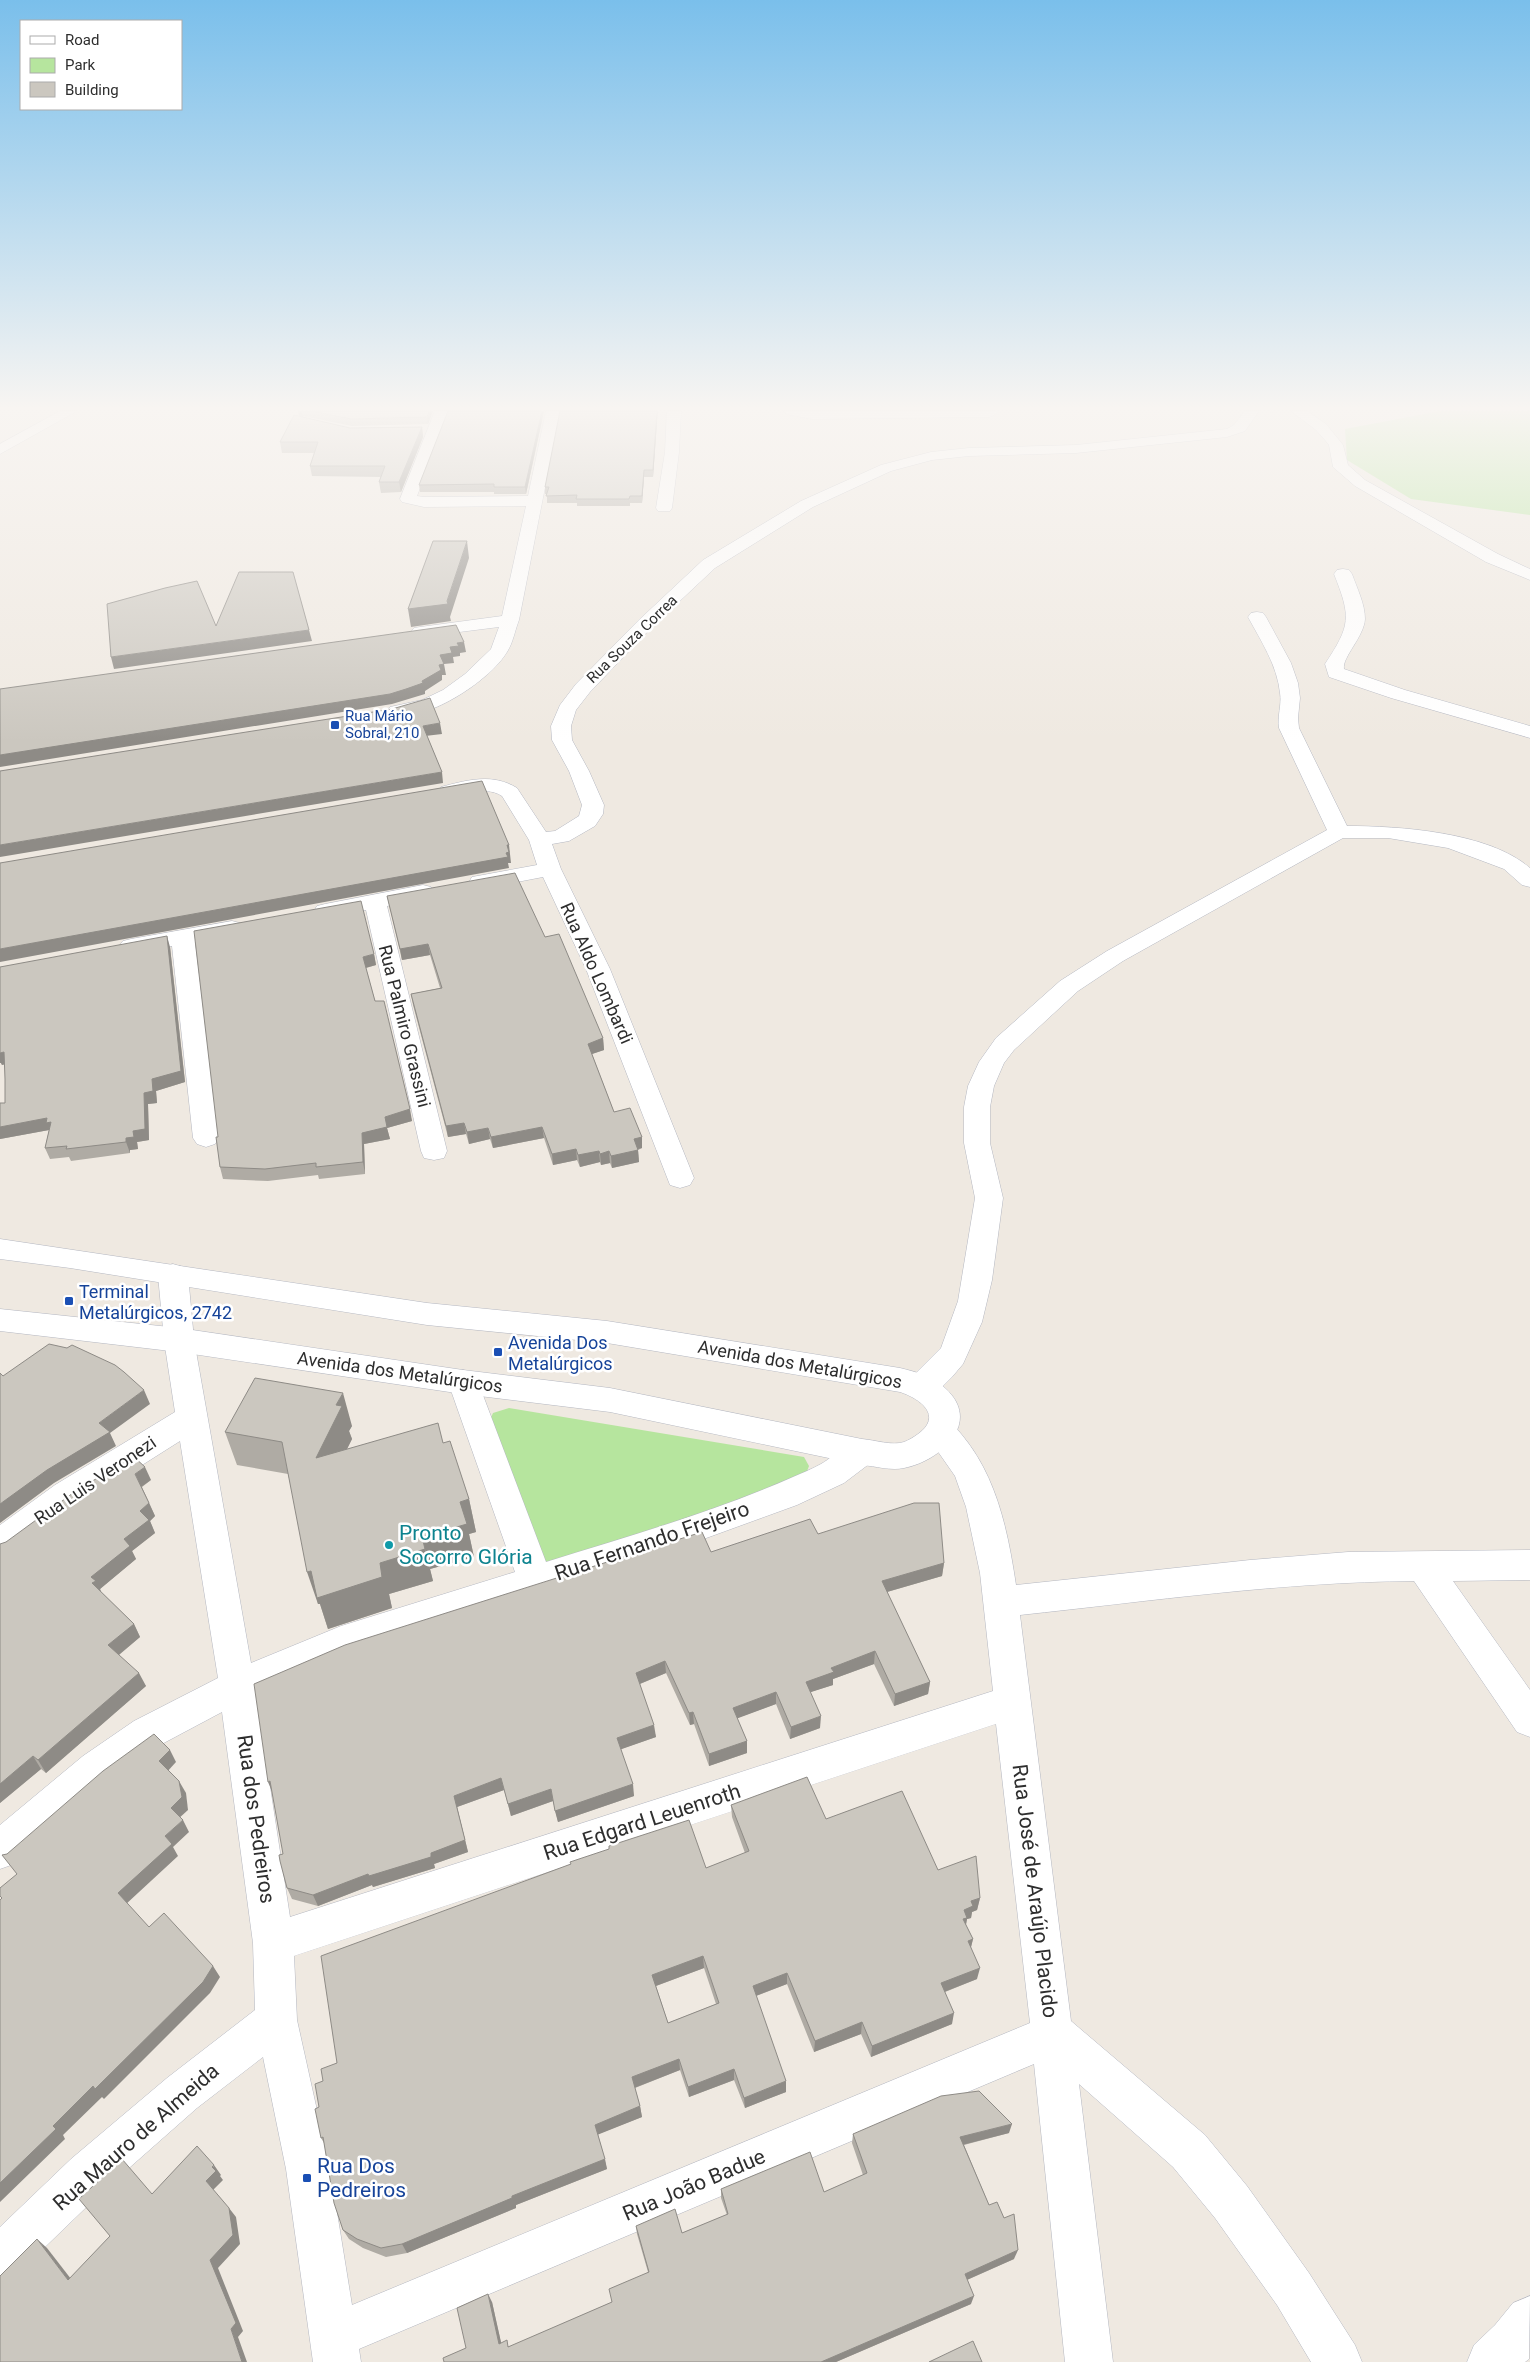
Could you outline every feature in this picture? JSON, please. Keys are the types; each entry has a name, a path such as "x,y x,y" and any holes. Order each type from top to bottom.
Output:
{"street":[{"path":"384,714 428,704 450,694 472,678 499,651 510,620 530,521"},
{"name":"Rua Souza Correa","path":"540,840 561,836 587,821 592,814 593,806 579,771 562,740 562,726 567,709 582,688 645,624 709,564 779,521"},
{"path":"1428,521 1492,558 1530,574"},
{"path":"1343,574 1357,610 1357,620 1354,631 1334,664 1336,673 1398,694 1530,732"},
{"path":"1257,617 1284,669 1290,692 1286,717 1289,728 1339,832"},
{"path":"403,634 510,620"},
{"name":"Rua Aldo Lombardi","path":"432,793 493,784 510,792 540,840 550,869 598,968 680,1178"},
{"path":"922,1387 952,1356 963,1334 972,1304 988,1198 987,1184 976,1143 976,1108 981,1086 992,1062 1005,1044 1069,986 1115,956 1339,832 1388,832 1452,842 1495,856 1512,864 1530,880"},
{"path":"308,914 550,869"},
{"name":"Rua Palmiro Grassini","path":"375,902 434,1151"},
{"path":"106,951 250,925"},
{"path":"183,937 206,1138"},
{"name":"Avenida dos Metalúrgicos","path":"0,1249 426,1314 607,1332 900,1380 922,1387 939,1400 944,1414 941,1433 926,1447 904,1455 862,1452 610,1400 463,1382 179,1340 0,1320"},
{"name":"Rua dos Pedreiros","path":"173,1275 179,1340 237,1686 273,1942 276,2020 308,2169 336,2349"},
{"path":"463,1382 536,1581"},
{"name":"Rua Luis Veronezi","path":"0,1544 75,1490 191,1418"},
{"name":"Rua José de Araújo Placido","path":"941,1433 959,1454 977,1486 983,1506 1002,1602 1011,1702 1054,2034 1089,2362"},
{"name":"Rua Fernando Frejeiro","path":"0,1850 96,1769 147,1733 237,1686 341,1642 665,1539 785,1495 832,1474 862,1452"},
{"path":"1422,1565 1530,1720"},
{"path":"1002,1602 1250,1575 1348,1567 1530,1565"},
{"name":"Rua Edgard Leuenroth","path":"273,1942 1011,1702"},
{"name":"Rua Mauro de Almeida","path":"0,2259 87,2175 182,2093 276,2020"},
{"path":"1054,2034 1188,2151 1231,2202 1293,2289 1338,2362"},
{"name":"Rua João Badue","path":"336,2349 1054,2034"},
{"path":"1491,2362 1512,2342 1530,2320"}],"green space":[{"path":"509,1408 804,1457 809,1466 806,1474 543,1572 490,1420 493,1413"}],"building":[{"path":"433,541 467,541 447,601 448,604 408,609"},
{"path":"239,572 293,572 309,630 111,657 107,604 197,581 216,626"},
{"path":"456,625 464,642 457,643 459,646 450,647 452,653 440,655 444,664 439,665 441,670 422,681 423,683 390,694 0,755 0,689"},
{"path":"430,698 440,723 423,726 442,772 0,845 0,771 392,709"},
{"path":"482,781 509,845 507,845 509,852 506,853 508,857 0,949 0,863"},
{"path":"515,873 545,937 559,934 603,1038 588,1044 614,1112 630,1108 642,1137 634,1139 638,1150 611,1156 609,1151 600,1154 599,1151 578,1155 576,1149 552,1154 542,1127 491,1137 488,1128 467,1132 464,1123 446,1126 411,994 442,988 428,944 400,949 387,896"},
{"path":"361,901 374,954 363,957 375,1001 384,1001 410,1109 385,1117 387,1127 362,1133 363,1162 316,1167 316,1163 265,1169 220,1167 194,931"},
{"path":"167,936 181,1071 152,1079 153,1091 144,1093 145,1129 133,1131 134,1137 126,1138 126,1142 66,1149 67,1146 45,1148 51,1122 46,1123 47,1118 0,1127 0,1103 5,1103 5,1079 4,1052 0,1053 0,967"},
{"path":"49,1344 67,1348 72,1345 115,1365 144,1390 99,1423 110,1432 47,1470 0,1504 0,1373 3,1376"},
{"path":"255,1378 343,1393 336,1405 342,1406 316,1458 438,1423 443,1443 450,1441 469,1499 460,1502 467,1524 422,1537 425,1549 380,1563 382,1577 317,1598 311,1571 307,1572 282,1442 225,1432"},
{"path":"133,1456 145,1467 135,1474 149,1503 140,1511 149,1520 124,1539 130,1546 91,1577 96,1581 92,1583 134,1624 108,1645 139,1673 38,1760 33,1756 0,1784 0,1544 6,1542 73,1493"},
{"path":"914,1503 939,1503 944,1563 882,1581 930,1682 895,1694 875,1651 831,1668 834,1672 806,1682 821,1716 791,1727 776,1692 733,1708 747,1741 709,1754 693,1712 689,1713 665,1661 636,1673 654,1725 617,1738 633,1784 555,1811 551,1789 508,1804 501,1778 454,1796 465,1840 431,1853 431,1857 369,1876 368,1874 313,1895 287,1888 279,1855 283,1854 270,1781 268,1782 254,1684 345,1645 702,1532 711,1552 810,1519 818,1534"},
{"path":"154,1734 170,1750 159,1761 179,1781 182,1797 171,1808 183,1820 165,1836 172,1844 118,1893 149,1927 164,1913 213,1966 203,1982 95,2089 93,2086 53,2126 56,2129 0,2183 0,1900 2,1898 0,1896 0,1888 17,1874 2,1855 7,1854 103,1771"},
{"path":"807,1777 826,1819 902,1791 938,1870 976,1856 980,1898 971,1901 973,1906 964,1910 967,1918 963,1919 973,1939 968,1941 980,1968 941,1983 954,2013 872,2046 862,2022 815,2041 787,1973 753,1986 786,2081 744,2098 734,2069 688,2087 679,2059 632,2077 640,2106 595,2125 605,2159 512,2196 512,2198 402,2244 381,2248 357,2239 343,2230 334,2203 323,2137 321,2138 315,2109 319,2107 315,2084 323,2081 321,2069 337,2063 321,1956 571,1864 570,1862 609,1849 609,1846 689,1820 706,1868 749,1851 731,1805","holes":["703,1956 719,2003 668,2023 652,1975"]},
{"path":"979,2091 1012,2124 960,2137 989,2205 997,2202 1004,2218 1014,2214 1018,2250 965,2274 974,2296 821,2362 444,2362 443,2358 466,2348 457,2308 488,2294 499,2344 507,2340 508,2347 612,2302 609,2289 649,2272 636,2226 675,2209 682,2233 728,2214 721,2189 810,2152 824,2192 867,2173 853,2134 941,2096"},
{"path":"197,2146 214,2165 212,2167 216,2171 206,2181 229,2208 233,2235 210,2260 236,2323 231,2329 242,2362 0,2362 0,2276 37,2239 68,2280 110,2236 79,2199 122,2159 152,2194"},
{"path":"973,2341 982,2362 929,2362"}],"place":[{"name":"Rua Mário Sobral, 210","path":"335,725"},
{"name":"Terminal Metalúrgicos, 2742","path":"69,1301"},
{"name":"Avenida Dos Metalúrgicos","path":"498,1352"},
{"name":"Pronto Socorro Glória","path":"389,1545"},
{"name":"Rua Dos Pedreiros","path":"307,2178"}]}
